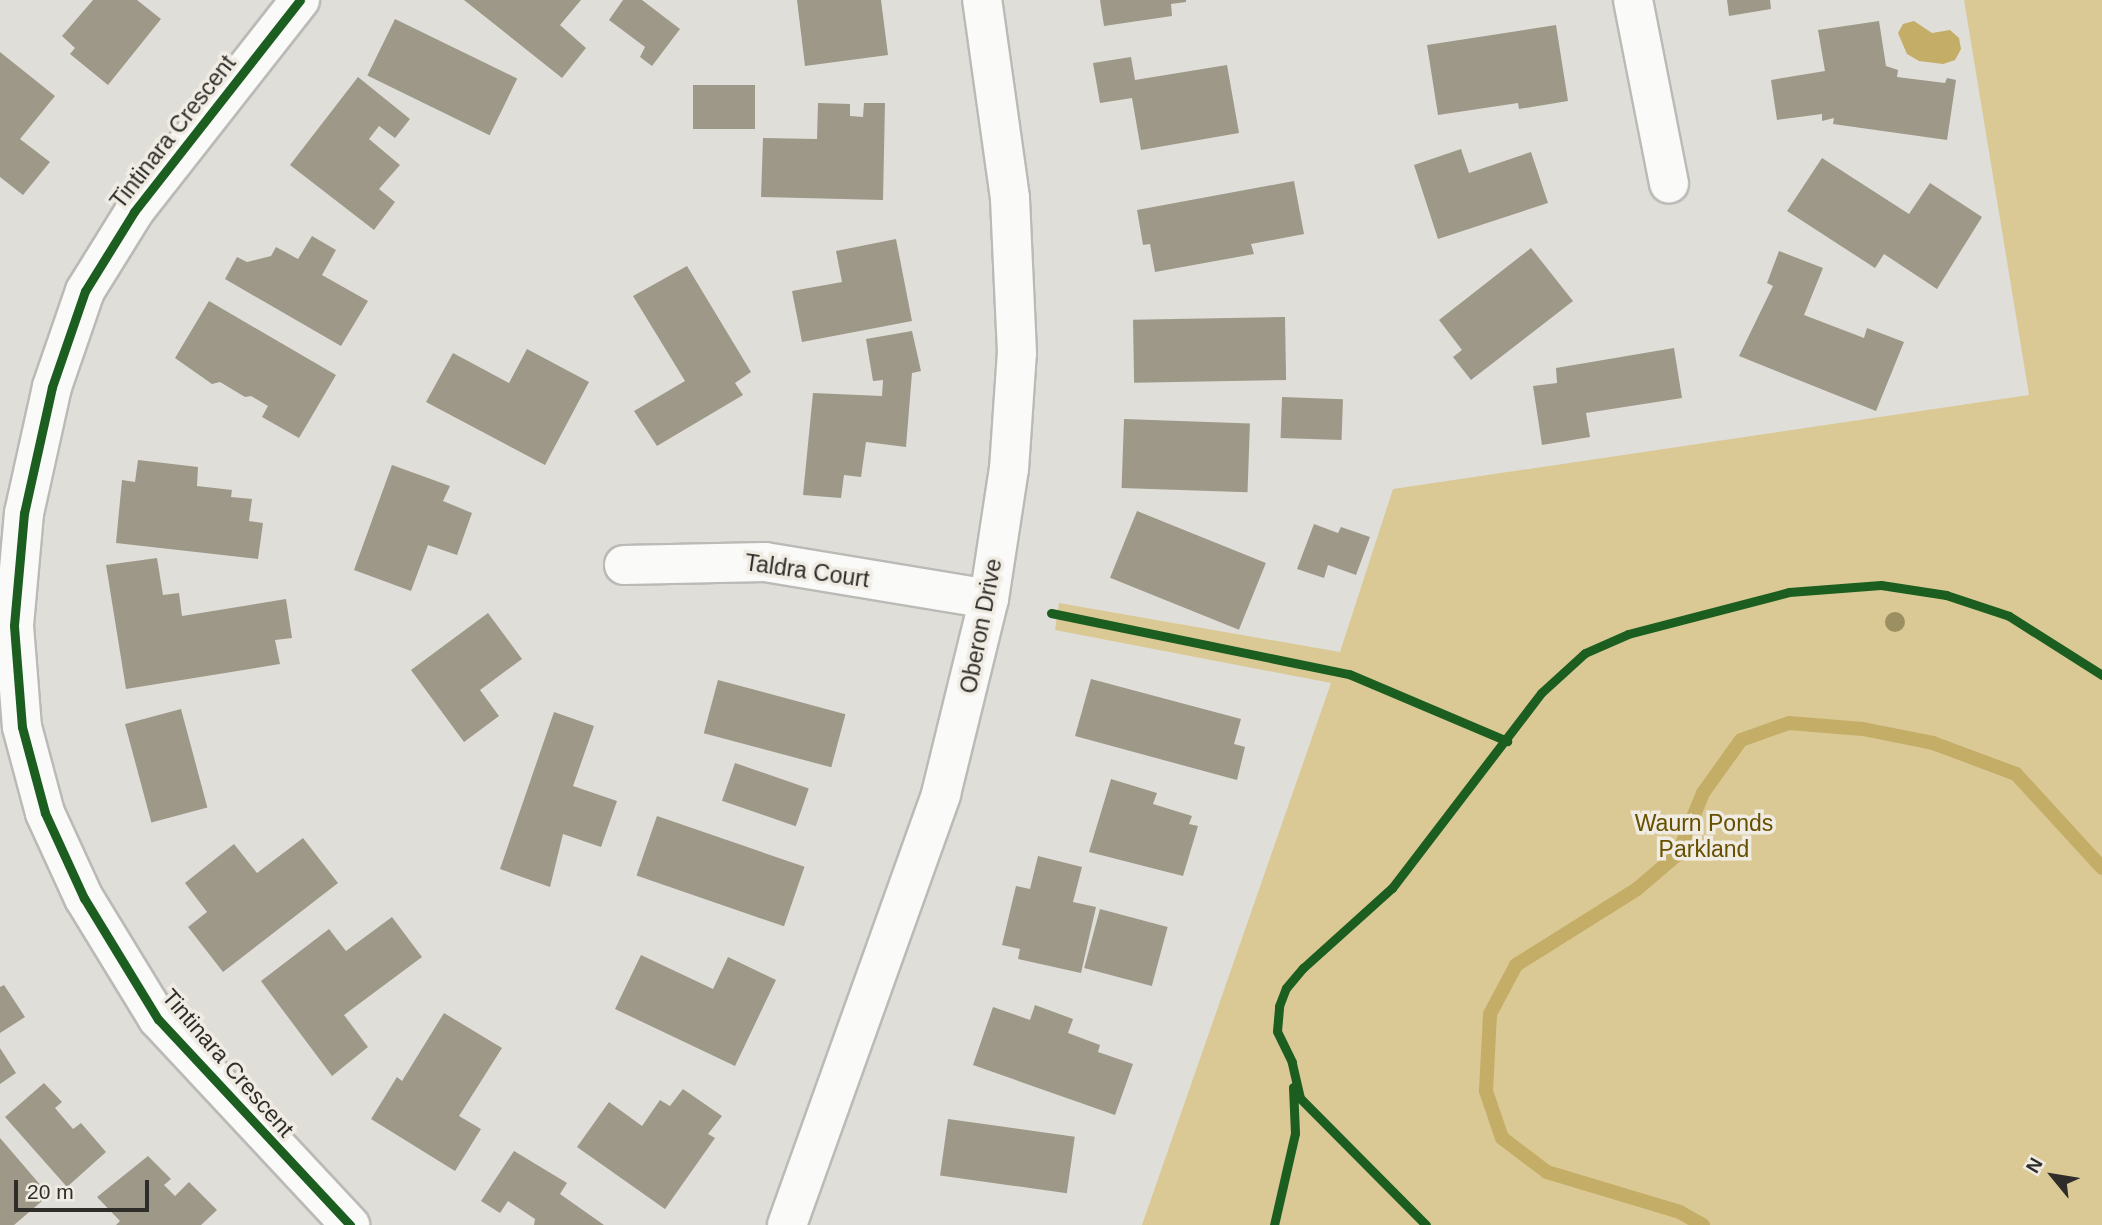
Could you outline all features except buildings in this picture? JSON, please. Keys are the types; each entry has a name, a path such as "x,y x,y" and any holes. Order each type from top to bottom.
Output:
{"street":[{"name":"Tintinara Crescent","path":"300,0 134,212 85,291 52,387 24,513 14,626 22,727 45,813 84,898 158,1018 245,1117 350,1225"},
{"name":"Oberon Drive","path":"787,1225 941,794 989,599 1009,469 1017,353 1010,198 982,0"},
{"path":"1633,0 1669,183"},
{"name":"Taldra Court","path":"624,565 765,562 989,599"}],"green space":[{"name":"Waurn Ponds Parkland","path":"1964,0 2102,0 2102,1225 1142,1225 1331,683 1055,630 1059,603 1340,652 1393,489 2029,395"}],"shaded area":[{"path":"1914,21 1932,33 1950,30 1959,38 1961,49 1955,60 1943,64 1919,61 1907,54 1898,33 1903,24"}],"waterway":[{"path":"1703,1225 1680,1212 1547,1172 1502,1138 1486,1091 1490,1014 1516,965 1637,889 1678,854 1703,793 1741,740 1789,723 1863,729 1933,743 2016,774 2102,868"}],"cycle path":[{"path":"300,0 134,212 85,291 52,387 24,513 14,626 22,727 45,813 84,898 158,1019 350,1225"},
{"path":"1426,1225 1300,1098 1292,1062 1277,1031 1279,1006 1286,988 1303,968 1392,888 1541,693 1585,653 1628,634 1789,592 1881,585 1946,595 2009,616 2102,675"},
{"path":"1051,613 1349,674 1507,741"},
{"path":"1274,1225 1295,1133 1293,1087"}]}
